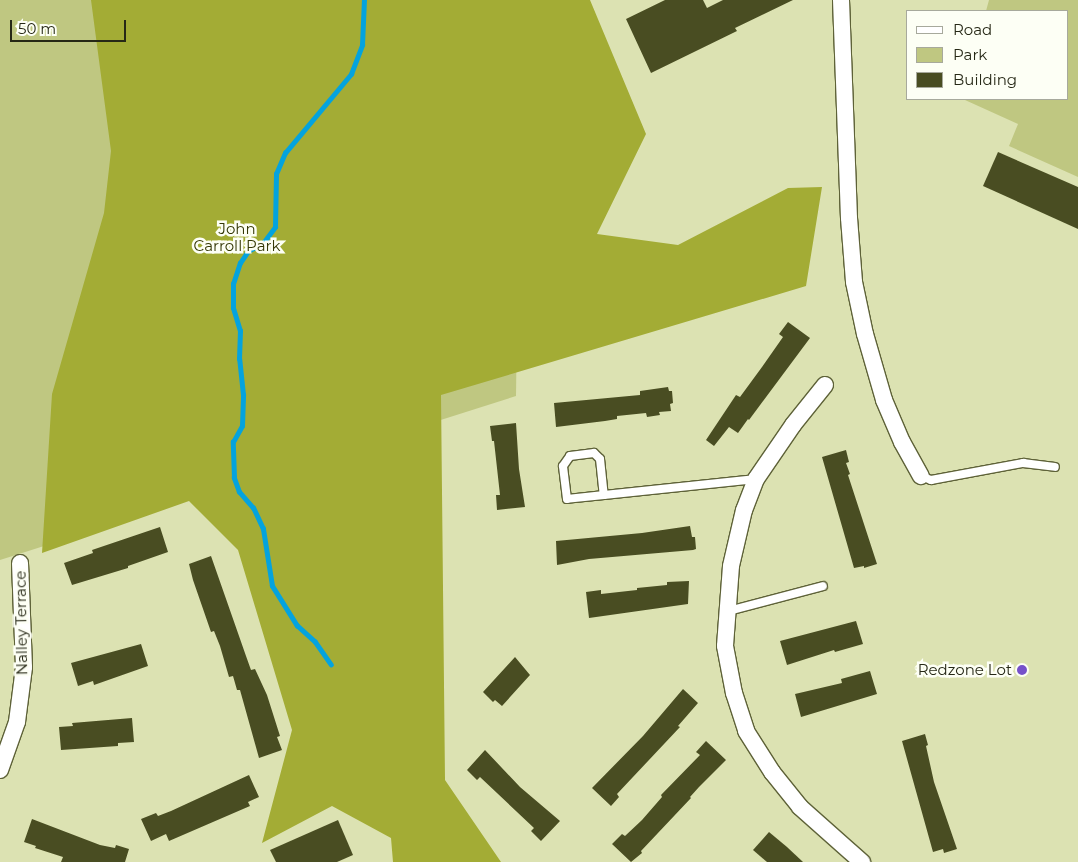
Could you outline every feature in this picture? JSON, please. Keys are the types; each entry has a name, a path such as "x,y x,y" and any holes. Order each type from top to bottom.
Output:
{"street":[{"path":"841,0 849,218 854,282 865,334 884,400 902,442 921,476"},
{"path":"826,385 793,425 756,479 744,510 731,566 725,646 734,693 746,731 772,772 800,807 862,862"},
{"name":"Nalley Terrace","path":"0,770 17,722 24,668 20,563"}],"lane":[{"path":"604,495 600,459 594,453 570,456 563,466 567,499 756,479"},
{"path":"921,476 931,480 1023,463 1055,467"},
{"path":"728,612 823,586"}],"green space":[{"name":"John Carroll Park","path":"0,0 521,0 516,396 0,560"},
{"name":"John Carroll Park","path":"91,0 590,0 646,134 597,234 678,245 788,188 822,187 806,286 441,395 445,780 501,862 393,862 391,838 332,806 262,843 292,730 238,550 189,501 42,553 52,394 104,213 111,151"},
{"path":"989,0 1078,0 1078,177 1009,146 1018,124 965,100 1068,100 1068,10 986,10"}],"building":[{"path":"665,0 703,0 707,8 723,0 793,0 735,28 737,31 651,73 626,19"},
{"path":"998,152 1078,187 1078,229 983,186"},
{"path":"788,322 810,338 738,433 729,427 714,446 706,440 736,395 740,397 783,337 779,334"},
{"path":"668,387 669,391 672,391 673,403 670,404 671,411 659,412 660,415 647,417 646,413 617,416 617,419 556,427 554,403 640,395 640,391"},
{"path":"516,423 519,469 525,507 497,510 496,495 500,495 494,441 492,441 490,426"},
{"path":"846,450 849,462 846,463 850,474 848,475 877,564 864,568 864,566 854,568 822,457"},
{"path":"690,526 692,537 695,537 696,549 693,550 589,559 557,565 556,541 642,533"},
{"path":"160,527 168,552 128,566 128,568 72,585 64,563 93,553 92,550"},
{"path":"211,556 251,670 255,669 267,695 280,736 277,737 282,750 259,758 240,690 237,690 233,676 229,677 214,631 211,632 189,564"},
{"path":"689,581 688,604 589,618 586,592 601,590 601,594 667,585 667,582"},
{"path":"856,621 863,644 835,652 834,650 787,665 780,641"},
{"path":"141,644 148,666 94,685 93,681 78,686 71,663"},
{"path":"515,657 530,675 502,706 495,700 493,702 483,692"},
{"path":"870,671 877,694 801,717 795,694 842,683 841,679"},
{"path":"683,689 698,703 678,726 680,727 617,794 619,797 611,806 592,788 643,736"},
{"path":"132,718 134,742 118,743 118,746 61,750 59,727 73,726 72,723"},
{"path":"925,734 934,782 957,849 944,853 943,849 933,852 902,741"},
{"path":"706,741 726,760 641,851 642,853 631,862 612,844 622,834 625,836 642,820 662,797 661,795 700,755 696,752"},
{"path":"485,750 520,787 560,821 541,841 531,831 534,828 480,777 477,780 467,770"},
{"path":"249,775 259,797 248,802 250,806 169,841 166,834 151,841 141,819 156,813 158,816 171,811"},
{"path":"32,819 100,845 115,848 116,845 129,849 125,862 61,862 63,857 35,848 36,846 24,842"},
{"path":"338,820 353,855 337,862 276,862 270,850"},
{"path":"769,832 803,862 767,862 753,850"}],"waterway":[{"path":"331,665 315,642 297,626 272,586 263,529 253,508 239,492 234,478 233,442 242,426 243,395 239,359 240,331 233,308 233,284 240,263 248,251 263,243 275,227 276,174 285,153 351,74 362,45 364,0"}],"place":[{"name":"Redzone Lot","path":"1022,670"}]}
